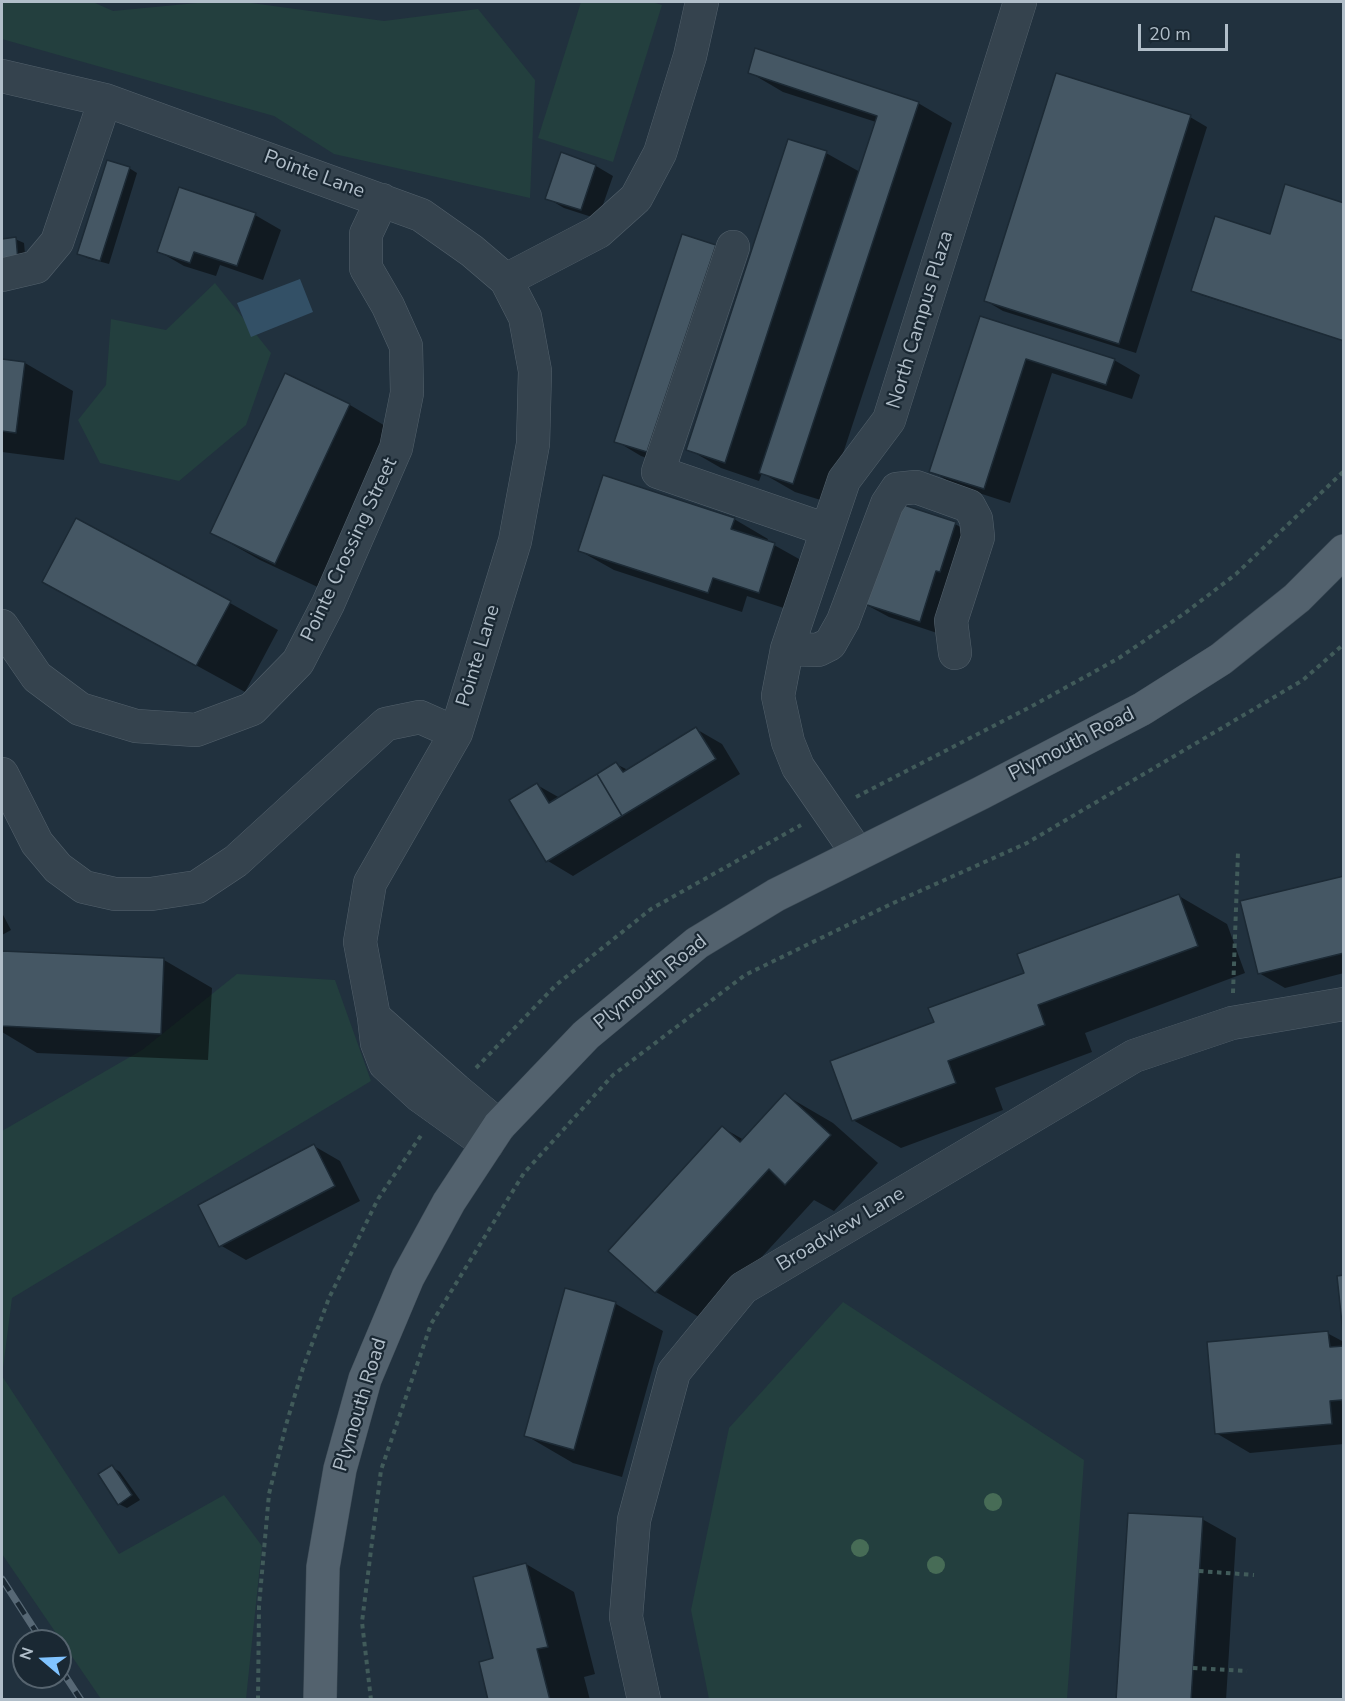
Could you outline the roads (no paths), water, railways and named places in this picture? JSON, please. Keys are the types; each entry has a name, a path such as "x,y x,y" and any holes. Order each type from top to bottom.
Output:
{"main road":[{"name":"Plymouth Road","path":"320,1700 323,1566 340,1469 365,1380 408,1277 449,1202 493,1135 586,1035 697,943 776,895 981,793 1142,709 1221,658 1297,598 1344,551"}],"street":[{"path":"506,280 598,232 636,198 660,153 690,56 702,2"},
{"name":"North Campus Plaza","path":"858,854 798,767 788,742 778,696 787,649 844,480 889,420 1020,2"},
{"name":"Pointe Lane","path":"2,76 105,100 421,214 472,251 506,280 525,317 535,371 533,444 515,541 456,733 370,883 360,942 377,1043 385,1064 420,1096 493,1135"},
{"path":"2,275 36,267 57,242 105,100"},
{"name":"Pointe Crossing Street","path":"2,626 37,677 80,709 136,726 196,730 252,709 298,662 328,604 396,448 407,393 406,346 388,306 366,268 366,234 382,200"},
{"path":"733,247 658,471 827,530"},
{"path":"787,649 818,650 830,644 843,621 887,504 897,489 916,486 969,506 976,519 978,537 951,621 955,653"},
{"path":"2,774 37,843 58,868 84,887 116,894 151,894 197,887 236,861 386,724 420,717 456,733"},
{"name":"Broadview Lane","path":"644,1700 626,1617 634,1520 674,1372 743,1288 1134,1056 1232,1023 1344,1004"}],"water":[{"path":"300,279 313,312 251,337 237,303"}],"railway":[{"path":"2,1579 34,1629"},
{"path":"72,1686 81,1700"}]}
